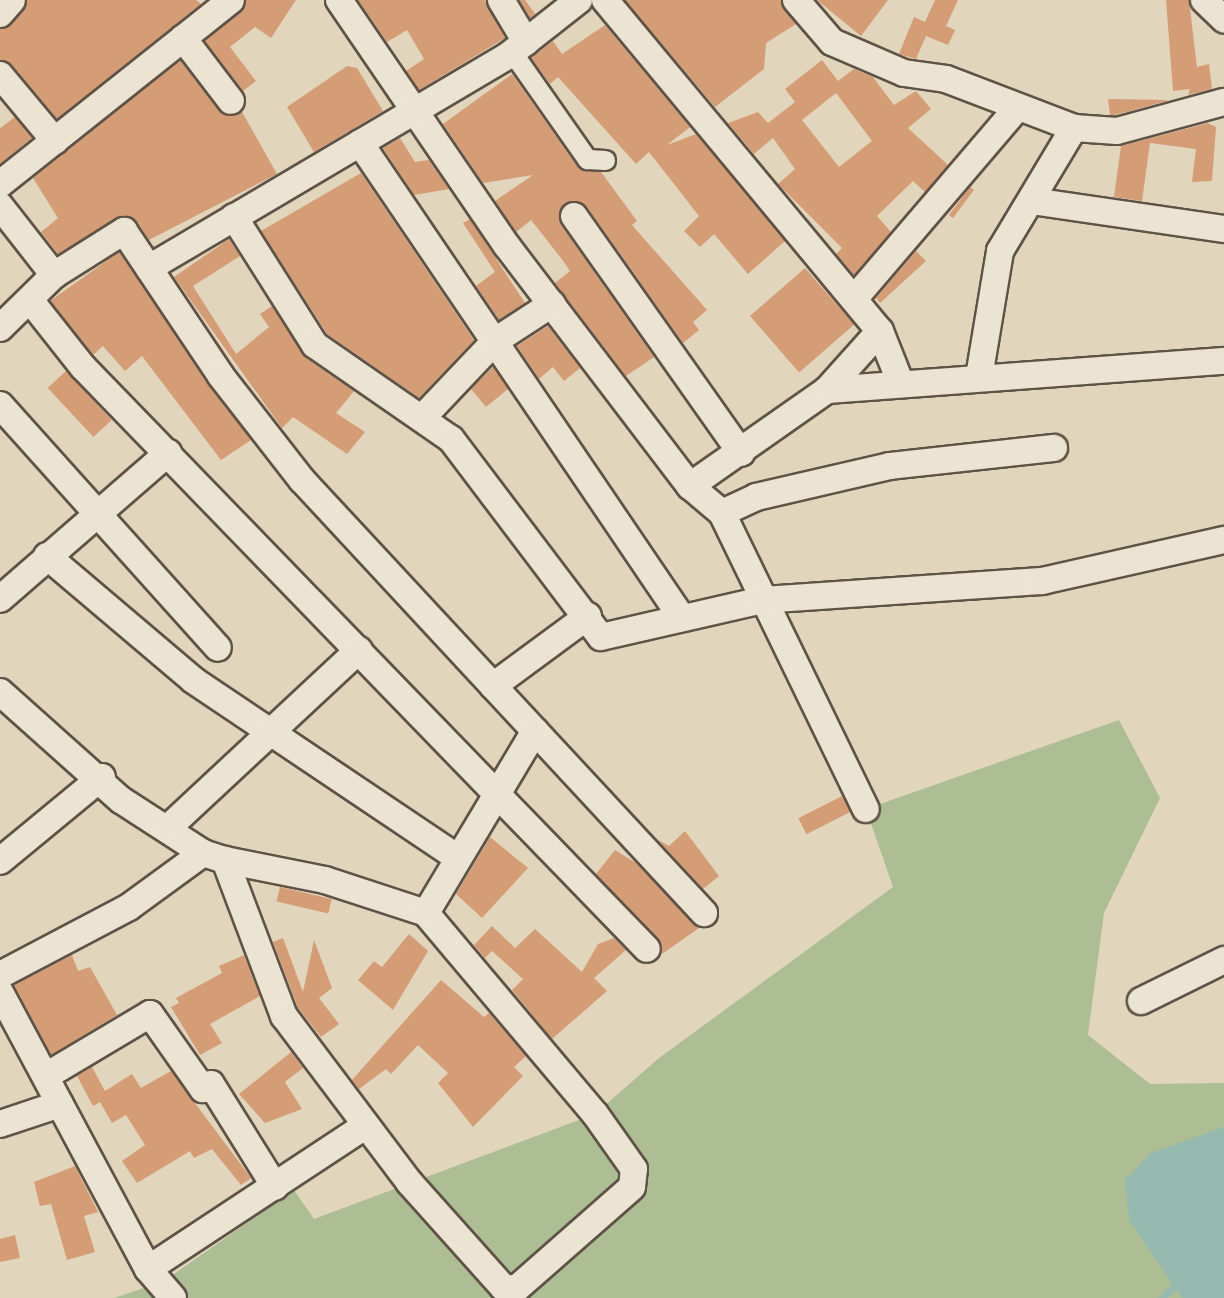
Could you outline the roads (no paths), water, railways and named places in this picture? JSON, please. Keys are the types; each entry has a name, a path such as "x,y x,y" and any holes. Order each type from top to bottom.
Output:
{"street":[{"path":"0,14 12,0"},
{"path":"0,184 231,0"},
{"path":"339,0 412,112 552,304 690,486 722,513 866,809"},
{"path":"500,0 519,47 586,159 606,160"},
{"path":"149,268 519,47 579,0"},
{"path":"605,0 880,331 901,384"},
{"path":"796,0 832,42 904,73 946,79 1074,128 1117,131 1224,102"},
{"path":"1204,0 1224,19"},
{"path":"183,38 231,101"},
{"path":"0,75 55,141"},
{"path":"854,299 1017,108"},
{"path":"979,377 1000,251 1074,128"},
{"path":"360,143 682,618"},
{"path":"1032,201 1224,229"},
{"path":"0,206 54,275"},
{"path":"574,216 741,453"},
{"path":"234,217 315,345 451,439 588,616 601,638 762,600 1042,581 1222,544"},
{"path":"0,328 54,275 124,231 302,480 704,913"},
{"path":"30,300 83,367 648,950"},
{"path":"422,418 495,341 552,304"},
{"path":"690,486 741,453 827,390 880,331"},
{"path":"827,390 1223,360"},
{"path":"0,405 93,515 218,648"},
{"path":"722,513 756,497 890,466 1054,448"},
{"path":"0,599 93,515 168,453"},
{"path":"47,556 193,680 269,734 456,857"},
{"path":"493,686 588,616"},
{"path":"168,828 359,650"},
{"path":"0,692 102,777 121,800 214,857 325,880 426,913 594,1114 634,1169 636,1182 516,1289 506,1289 366,1125 284,1016 214,857"},
{"path":"426,913 456,857 536,731"},
{"path":"0,861 102,777"},
{"path":"0,975 129,907 214,857"},
{"path":"1141,1001 1224,960"},
{"path":"0,992 148,1269 173,1298"},
{"path":"46,1076 150,1014 203,1089 211,1084 275,1188"},
{"path":"0,1124 60,1104"},
{"path":"148,1269 275,1188 366,1125"}],"water":[{"path":"1224,1127 1224,1298 1182,1298 1129,1220 1125,1180 1151,1153"}],"waterway":[{"path":"1162,1298 1179,1281"}]}
